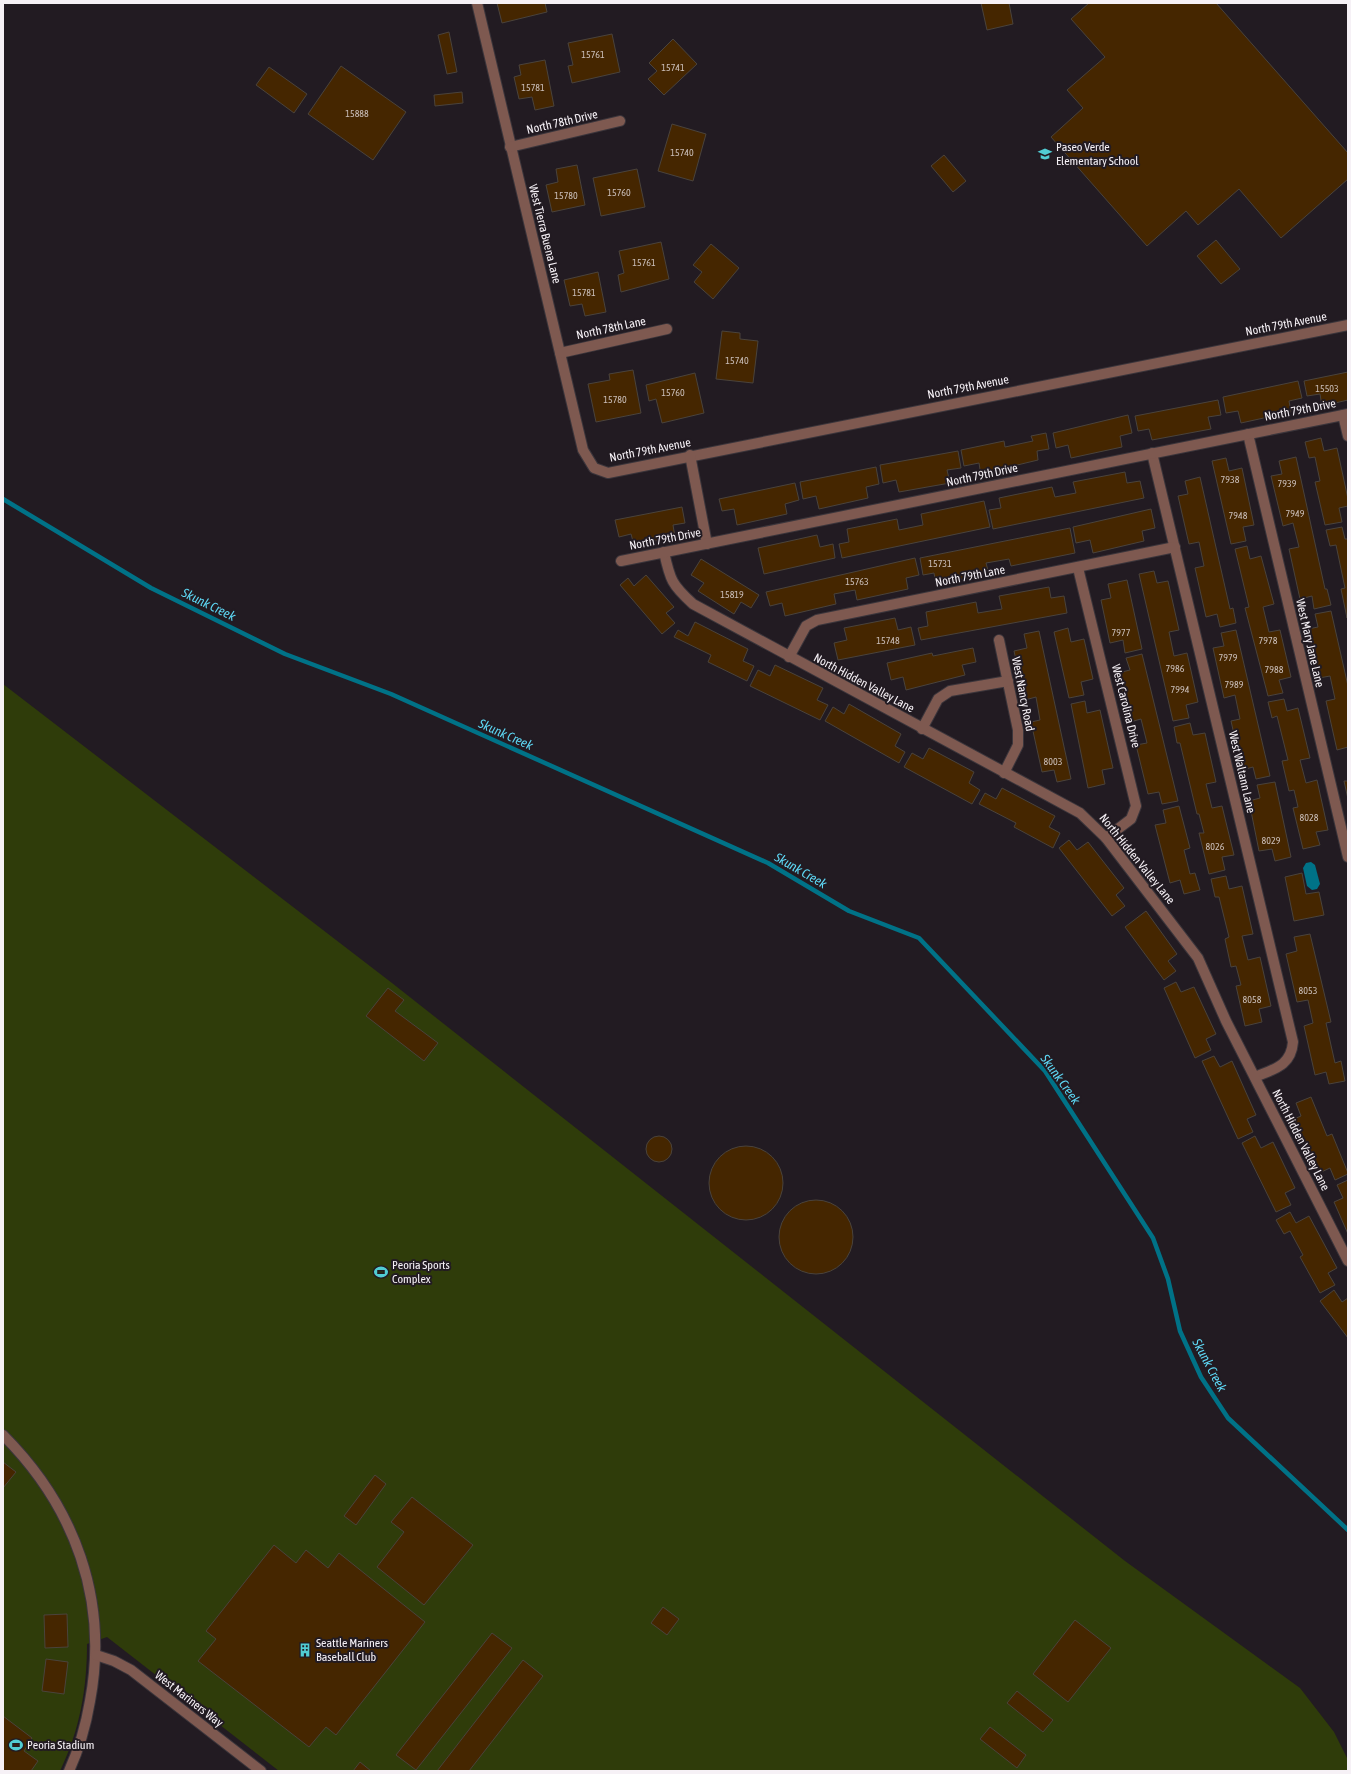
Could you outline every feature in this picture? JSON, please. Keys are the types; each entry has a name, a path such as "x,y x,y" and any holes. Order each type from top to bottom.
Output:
{"street":[{"name":"West Tierra Buena Lane","path":"477,3 583,450 594,468"},
{"name":"North 78th Drive","path":"510,147 620,121"},
{"name":"North 79th Avenue","path":"594,468 608,472 1348,325"},
{"name":"North 78th Lane","path":"560,353 667,329"},
{"path":"1346,414 1348,436"},
{"name":"North 79th Drive","path":"622,561 1346,414"},
{"name":"West Mary Jane Lane","path":"1248,434 1348,857"},
{"name":"West Waltann Lane","path":"1152,453 1293,1042 1292,1054 1284,1064 1255,1077"},
{"path":"690,455 707,544"},
{"name":"North 79th Lane","path":"789,657 806,626 817,620 1175,547"},
{"name":"North Hidden Valley Lane","path":"664,552 675,588 693,604 1080,813 1106,838 1198,958 1219,1006 1348,1261"},
{"name":"West Carolina Drive","path":"1078,568 1136,806 1131,819 1106,838"},
{"name":"West Nancy Road","path":"999,640 1018,730 1018,744 1004,773"},
{"path":"922,729 938,699 950,691 1008,681"},
{"path":"3,1435 22,1455 55,1500 72,1533 83,1566 91,1601 96,1636 96,1655 87,1718 81,1740 69,1771"},
{"name":"West Mariners Way","path":"96,1655 114,1661 130,1670 261,1771"}],"green space":[{"name":"Peoria Sports Complex","path":"3,684 392,983 1125,1561 1300,1688 1334,1732 1348,1760 1348,1771 279,1771 107,1637 87,1644 86,1677 81,1709 73,1740 60,1771 3,1771"}],"water":[{"path":"1311,862 1315,865 1320,884 1317,889 1312,890 1307,886 1303,868 1306,863"}],"building":[{"path":"497,3 545,3 547,12 502,23"},
{"path":"981,3 1009,3 1013,24 987,30"},
{"path":"1089,3 1216,3 1348,153 1348,179 1281,238 1239,189 1198,225 1186,211 1147,246 1051,137 1083,108 1067,90 1105,57 1071,19"},
{"path":"449,32 457,72 447,74 438,35"},
{"path":"612,34 620,72 572,83 568,66 573,65 568,43"},
{"path":"673,39 697,64 664,95 648,79 657,71 649,63"},
{"path":"545,60 554,106 535,110 532,97 519,99 514,77 521,75 519,65"},
{"path":"341,66 406,112 373,160 308,114"},
{"path":"269,67 307,94 294,113 256,85"},
{"path":"462,92 463,103 435,106 434,95"},
{"path":"672,124 706,134 693,181 658,171"},
{"path":"944,155 966,181 953,192 931,166"},
{"path":"577,165 585,205 552,212 546,185 558,182 556,169"},
{"path":"637,169 645,207 601,216 593,178"},
{"path":"1216,240 1240,269 1221,284 1197,256"},
{"path":"661,242 669,279 621,292 618,275 624,273 619,251"},
{"path":"711,244 739,268 713,299 694,282 702,272 693,265"},
{"path":"598,272 606,312 585,316 582,304 570,306 564,280"},
{"path":"722,331 740,333 740,339 758,341 753,383 716,379"},
{"path":"633,370 641,413 596,422 588,384 610,380 609,374"},
{"path":"1348,372 1348,400 1322,406 1320,394 1307,396 1304,381"},
{"path":"695,373 704,413 662,423 656,399 649,401 646,385"},
{"path":"1298,381 1302,398 1289,401 1291,412 1241,423 1238,411 1226,413 1223,397"},
{"path":"1218,400 1221,415 1208,417 1211,429 1152,440 1149,429 1138,431 1135,416"},
{"path":"1128,415 1132,433 1120,436 1122,447 1071,458 1068,445 1056,448 1053,433"},
{"path":"1046,433 1049,449 1037,451 1038,460 1009,467 1009,470 981,476 979,463 964,466 961,450 1004,441 1005,447 1033,441 1031,436"},
{"path":"1321,438 1324,451 1337,448 1348,499 1348,506 1339,508 1342,522 1325,525 1315,482 1320,481 1315,457 1309,458 1305,442"},
{"path":"958,451 961,468 947,470 950,483 899,492 896,480 883,483 880,465"},
{"path":"1296,457 1325,589 1327,589 1331,605 1314,609 1312,596 1300,599 1289,549 1299,547 1293,523 1283,526 1271,476 1282,474 1279,461"},
{"path":"1226,458 1229,471 1242,468 1254,525 1243,527 1246,541 1231,544 1212,461"},
{"path":"876,467 879,484 866,487 868,498 819,509 816,496 803,499 800,482"},
{"path":"1125,472 1127,483 1140,481 1144,498 993,529 989,510 1001,508 999,498 1052,487 1055,497 1076,493 1073,482"},
{"path":"1200,477 1230,609 1233,608 1236,623 1220,627 1217,614 1206,617 1195,568 1204,566 1199,542 1189,544 1178,496 1188,494 1185,481"},
{"path":"795,483 799,500 785,504 787,514 737,525 734,509 722,511 719,499"},
{"path":"984,501 990,527 842,558 839,544 849,542 847,529 897,519 899,530 923,525 921,514"},
{"path":"682,507 685,523 673,525 675,537 634,545 631,534 619,537 615,520"},
{"path":"1151,509 1155,528 1142,531 1144,541 1093,553 1090,540 1076,543 1073,527"},
{"path":"1342,527 1345,539 1348,539 1347,618 1341,589 1345,588 1336,545 1330,546 1326,530"},
{"path":"1070,528 1075,553 1011,566 1009,559 986,563 989,574 936,584 934,573 923,575 920,558"},
{"path":"817,535 820,547 833,544 835,558 764,574 758,548"},
{"path":"1247,546 1250,559 1261,556 1274,604 1263,607 1269,632 1280,630 1291,677 1279,680 1283,693 1268,696 1245,608 1249,607 1235,549"},
{"path":"915,558 919,575 906,578 908,589 857,600 855,590 834,594 836,604 785,616 782,603 770,606 766,592"},
{"path":"701,559 759,595 751,608 741,602 734,614 698,591 704,583 691,575"},
{"path":"1154,571 1157,583 1168,581 1179,630 1169,632 1174,656 1187,653 1198,702 1186,705 1189,718 1173,721 1139,574"},
{"path":"646,575 674,607 666,613 675,623 662,634 620,585 628,578 634,586"},
{"path":"1127,580 1142,649 1125,653 1123,640 1110,643 1101,600 1111,598 1108,584"},
{"path":"1049,587 1051,598 1064,596 1067,613 921,640 918,628 928,626 926,612 976,602 978,613 1002,609 999,596"},
{"path":"1331,611 1348,686 1348,747 1337,750 1326,701 1335,699 1330,676 1319,678 1308,629 1318,627 1315,614"},
{"path":"895,618 898,630 911,627 915,645 838,660 834,643 847,640 844,628"},
{"path":"695,622 748,649 743,661 754,666 747,681 708,662 711,655 674,637 678,630 688,636"},
{"path":"1068,628 1071,642 1084,639 1093,679 1081,682 1084,695 1069,698 1054,632"},
{"path":"1236,630 1270,776 1256,779 1253,767 1242,770 1231,721 1240,719 1235,695 1224,698 1213,648 1224,646 1221,633"},
{"path":"1039,631 1071,779 1057,782 1054,770 1042,772 1031,722 1040,720 1036,697 1025,700 1014,651 1027,648 1024,634"},
{"path":"973,648 976,662 962,665 965,675 906,690 903,677 891,680 887,663 932,653 933,656"},
{"path":"1142,654 1178,801 1162,804 1159,792 1148,794 1136,745 1147,743 1141,719 1130,722 1118,673 1130,670 1126,658"},
{"path":"775,665 823,688 817,700 828,705 820,720 750,686 758,670 770,676"},
{"path":"1284,699 1287,711 1298,708 1310,758 1300,760 1306,783 1317,780 1328,830 1316,832 1320,845 1303,849 1293,808 1298,807 1294,790 1289,791 1282,761 1288,760 1277,716 1272,718 1268,702"},
{"path":"1085,701 1087,713 1100,710 1113,768 1102,770 1105,784 1088,788 1071,704"},
{"path":"849,704 901,734 895,746 905,752 899,763 825,721 833,707 844,714"},
{"path":"1190,723 1193,735 1205,733 1216,782 1206,784 1212,808 1222,806 1234,855 1222,857 1225,870 1209,874 1199,833 1204,833 1199,814 1197,814 1180,743 1177,743 1174,727"},
{"path":"929,748 974,772 969,783 980,790 972,804 904,767 912,753 923,759"},
{"path":"1344,781 1348,781 1348,799"},
{"path":"1275,782 1291,857 1275,861 1272,849 1259,851 1249,801 1260,798 1257,785"},
{"path":"1002,788 1055,816 1049,827 1060,833 1053,848 1014,827 1016,823 979,804 985,793 996,799"},
{"path":"1179,806 1190,848 1184,850 1190,874 1195,873 1200,890 1184,894 1180,880 1170,883 1155,825 1166,823 1163,810"},
{"path":"1069,840 1077,850 1088,842 1124,888 1116,895 1125,906 1112,916 1059,848"},
{"path":"1302,873 1306,894 1319,892 1324,915 1294,921 1285,877"},
{"path":"1226,876 1229,889 1242,886 1253,934 1242,936 1248,960 1260,957 1271,1006 1259,1009 1262,1022 1245,1026 1236,986 1241,985 1236,966 1231,967 1225,939 1229,937 1219,897 1215,897 1211,879"},
{"path":"1146,911 1177,954 1168,961 1176,971 1164,980 1125,927"},
{"path":"1310,934 1331,1022 1326,1023 1335,1063 1341,1061 1345,1081 1329,1084 1326,1072 1315,1075 1304,1026 1313,1023 1308,1000 1297,1002 1286,954 1297,951 1294,937"},
{"path":"1176,982 1181,992 1194,987 1216,1034 1206,1039 1211,1050 1195,1058 1164,988"},
{"path":"388,988 404,1000 395,1011 438,1043 424,1061 366,1016"},
{"path":"1214,1056 1220,1067 1232,1061 1256,1115 1247,1119 1253,1132 1238,1139 1202,1061"},
{"path":"1311,1097 1327,1136 1332,1134 1348,1173 1335,1180 1330,1168 1317,1174 1294,1119 1301,1116 1296,1103"},
{"path":"659,1136 668,1140 672,1149 668,1158 659,1162 650,1158 646,1149 650,1140"},
{"path":"1255,1136 1261,1148 1273,1142 1295,1188 1285,1193 1291,1205 1276,1212 1242,1143"},
{"path":"746,1146 760,1149 772,1157 780,1169 783,1183 780,1197 772,1209 760,1217 746,1220 732,1217 720,1209 712,1197 709,1183 712,1169 720,1157 732,1149"},
{"path":"1348,1180 1348,1234 1334,1202 1343,1198 1337,1185"},
{"path":"816,1200 830,1203 842,1211 850,1223 853,1237 850,1251 842,1263 830,1271 816,1274 802,1271 790,1263 782,1251 779,1237 782,1223 790,1211 802,1203"},
{"path":"1290,1212 1296,1223 1309,1216 1337,1268 1328,1273 1335,1285 1320,1293 1300,1257 1303,1255 1290,1231 1284,1234 1276,1220"},
{"path":"1334,1290 1342,1302 1348,1298 1348,1338 1320,1301"},
{"path":"3,1462 16,1472 3,1488"},
{"path":"375,1475 386,1484 356,1525 344,1516"},
{"path":"412,1497 473,1545 424,1605 377,1567 404,1532 391,1522"},
{"name":"Seattle Mariners Baseball Club","path":"274,1545 296,1563 306,1550 328,1568 339,1553 425,1622 336,1735 326,1727 309,1747 198,1661 216,1639 206,1631"},
{"path":"663,1607 679,1619 667,1635 651,1623"},
{"path":"67,1614 68,1647 45,1648 44,1615"},
{"path":"1075,1620 1111,1648 1068,1702 1033,1674"},
{"path":"492,1633 512,1648 416,1770 396,1755"},
{"path":"46,1659 68,1662 64,1694 42,1691"},
{"path":"523,1660 543,1676 469,1771 437,1771"},
{"path":"1017,1691 1053,1720 1043,1732 1007,1703"},
{"name":"Peoria Stadium","path":"3,1716 32,1738 24,1751 38,1761 31,1771 3,1771"},
{"path":"990,1727 1026,1755 1017,1768 980,1739"},
{"path":"360,1762 371,1771 353,1771"}],"waterway":[{"name":"Skunk Creek","path":"3,499 151,588 285,654 391,694 768,863 849,911 919,938 1045,1071 1153,1238 1168,1279 1180,1331 1201,1377 1228,1418 1348,1530"}],"place":[{"name":"Paseo Verde Elementary School","path":"1045,154"},
{"name":"Peoria Sports Complex","path":"381,1272"},
{"name":"Seattle Mariners Baseball Club","path":"305,1650"},
{"name":"Peoria Stadium","path":"16,1745"}]}
